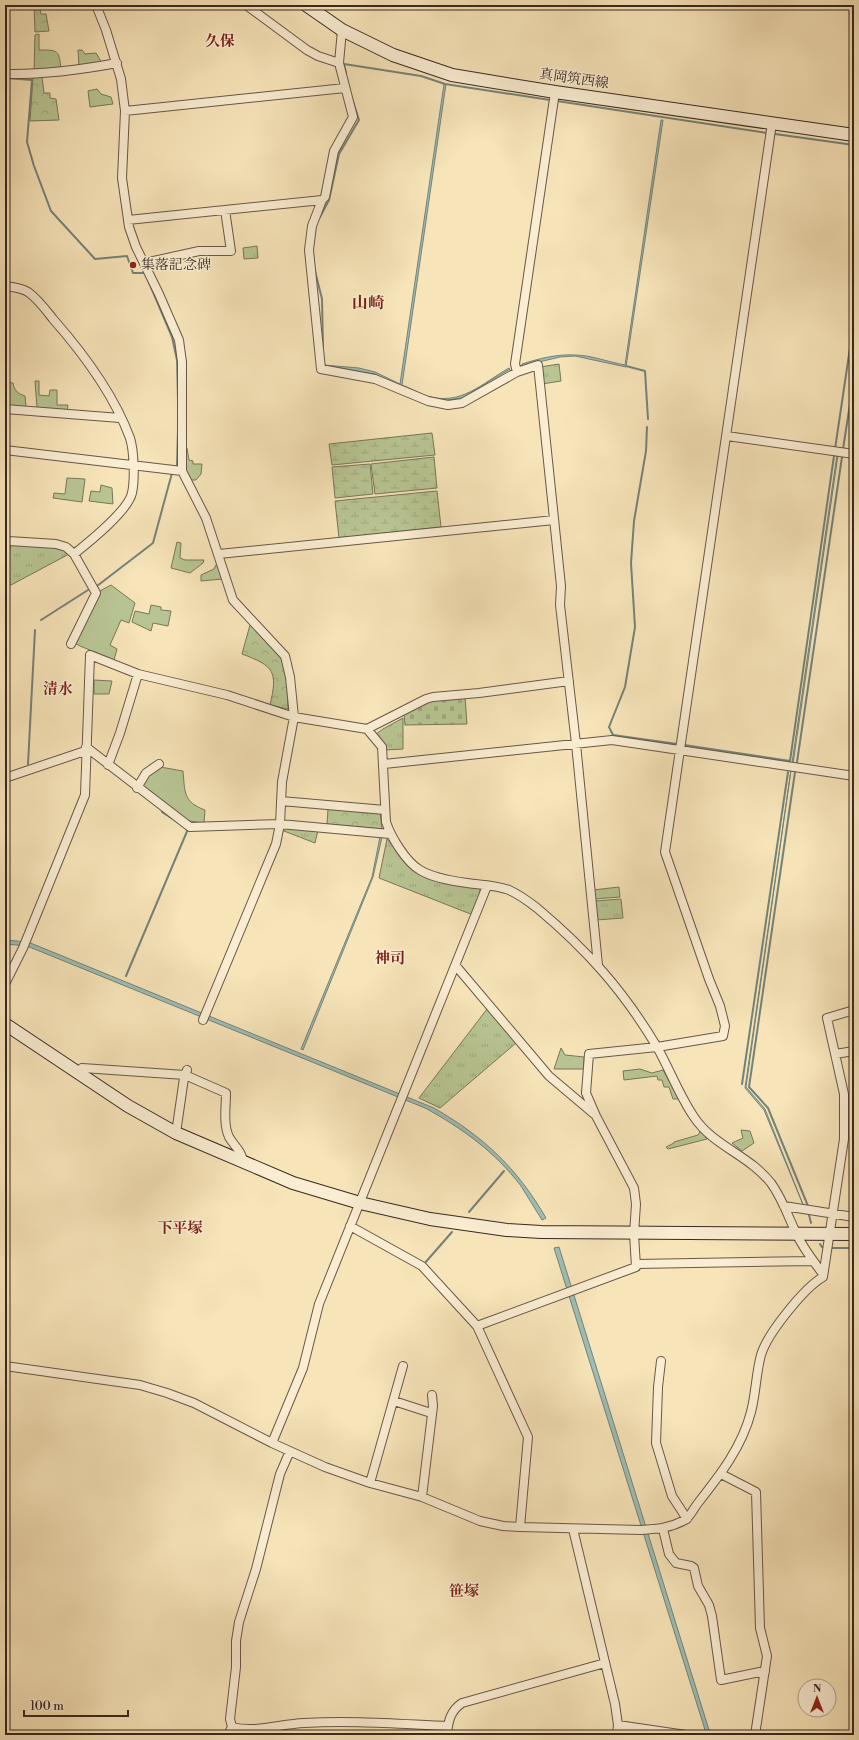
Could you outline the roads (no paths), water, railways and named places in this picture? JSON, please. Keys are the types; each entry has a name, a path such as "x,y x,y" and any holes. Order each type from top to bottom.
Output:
{"street":[{"path":"96,5 122,79 126,112 122,178 128,220 136,247 179,340 182,368 182,471 206,518 234,600 285,656 291,684 294,717 282,782 280,824 276,844 204,1016"},
{"path":"246,5 306,50 318,56 339,62"},
{"name":"真岡筑西線","path":"306,5 342,30 393,55 440,71 477,80 854,135"},
{"path":"342,30 339,62 353,116 334,151 325,197 322,200 312,226 309,250 321,369 375,379 428,401 448,405 462,403 517,372 538,365 561,586 560,605 576,744 598,965"},
{"path":"5,74 68,72 117,63"},
{"path":"126,112 345,88"},
{"path":"517,372 515,364 555,92"},
{"path":"477,1326 636,1267 634,1234 636,1204 634,1188 596,1116 586,1092 589,1054 657,1047 724,1036 725,1026 720,1006 665,852 772,123"},
{"path":"128,220 322,200"},
{"path":"144,263 199,251 231,251 225,210"},
{"path":"5,286 27,291 67,334 96,374 130,439 133,464 132,494 123,510 74,554"},
{"path":"5,409 120,418"},
{"path":"727,436 854,454"},
{"path":"5,450 182,471"},
{"path":"219,554 554,520"},
{"path":"5,539 10,541 56,544 66,547 74,554 96,593 71,644"},
{"path":"5,984 23,948 85,795 90,655 138,674 227,695 294,717 367,729 426,698 479,694 569,681"},
{"path":"108,765 120,733 138,674"},
{"path":"367,729 382,747 385,810 390,834 405,855 418,869 434,876 462,883 508,890 525,898 570,937 598,965 626,999 657,1047 694,1118 716,1142 751,1163 770,1183 784,1206 796,1234 823,1274"},
{"path":"384,764 612,740 854,776"},
{"path":"86,749 190,827 280,824 390,834"},
{"path":"5,778 86,749"},
{"path":"137,788 146,773 159,764"},
{"path":"281,801 385,810"},
{"path":"272,1443 303,1368 319,1304 487,886"},
{"path":"456,966 549,1076 596,1116"},
{"path":"5,1366 140,1385 167,1393 194,1403 272,1443 325,1467 370,1483 422,1497 480,1521 504,1526 520,1527 645,1530 663,1529 673,1526 687,1519 721,1474 741,1440 751,1412 761,1354 771,1334 813,1283 823,1277 844,1139 844,1094 826,1018 854,1010"},
{"path":"5,1024 128,1106 176,1133 293,1183 360,1203 430,1219 508,1230 634,1234 854,1234"},
{"path":"835,1054 854,1051"},
{"path":"82,1068 186,1072 226,1093 225,1121 229,1136 242,1155 243,1162"},
{"path":"176,1133 186,1072"},
{"path":"784,1206 854,1217"},
{"path":"350,1226 422,1266 477,1326 528,1437 520,1527"},
{"path":"636,1264 813,1261"},
{"path":"661,1362 658,1387 656,1443 672,1496 687,1519"},
{"path":"370,1483 403,1366"},
{"path":"422,1497 432,1413 432,1395"},
{"path":"394,1401 432,1413"},
{"path":"228,1735 232,1726 230,1719 236,1667 236,1641 239,1622 256,1569 280,1474 290,1451"},
{"path":"721,1474 756,1492 760,1625 767,1656 755,1735"},
{"path":"573,1528 615,1704 618,1725 617,1735"},
{"path":"663,1529 669,1554 676,1563 694,1568 698,1586 709,1605 712,1616 721,1680 765,1671"},
{"path":"232,1726 241,1729 257,1729 304,1723 335,1722 447,1731 454,1708 462,1703 605,1663"},
{"path":"618,1725 686,1735"}],"water":[{"path":"444,84 446,84 402,385 427,396 450,398 461,396 470,392 509,368 510,369 462,398 447,400 426,397 374,374 324,365 359,368 375,372 400,384"},
{"path":"661,120 663,120 626,367 575,356 560,357 522,366 522,364 541,359 567,355 587,356 625,365"},
{"path":"838,455 793,764 792,763"},
{"path":"791,770 746,1087 765,1109 804,1207 764,1110 745,1088"},
{"path":"380,837 382,837 373,877 303,1050 301,1049 372,877"},
{"path":"5,940 28,942 434,1108 469,1130 498,1155 523,1184 546,1218 542,1220 521,1186 489,1152 452,1124 425,1108 27,946 5,944"},
{"path":"559,1247 709,1730 743,1735 706,1733 554,1248"}],"waterway":[{"path":"346,73 344,64 421,76 445,84 550,100"},
{"path":"5,78 32,80 27,142 34,166 51,211 95,259 127,256 133,273 145,273 172,337 177,360 178,400"},
{"path":"320,217 329,200 339,154 359,120 351,95"},
{"path":"557,101 767,133"},
{"path":"775,134 854,145"},
{"path":"315,271 322,299 323,348"},
{"path":"835,449 854,321"},
{"path":"626,366 645,371 648,419"},
{"path":"843,449 854,378"},
{"path":"647,427 646,451 634,521 631,563 635,627 625,687 609,727 613,735 677,744"},
{"path":"177,465 178,430"},
{"path":"684,745 790,761 834,456"},
{"path":"797,762 842,457"},
{"path":"97,586 153,543 172,473"},
{"path":"41,620 88,590"},
{"path":"28,764 35,630"},
{"path":"742,1084 788,772"},
{"path":"795,772 749,1087 768,1108 808,1206"},
{"path":"162,812 179,823"},
{"path":"126,976 188,829"},
{"path":"469,1212 504,1171"},
{"path":"809,1215 811,1223"},
{"path":"424,1264 452,1232"},
{"path":"820,1244 822,1247 825,1247"},
{"path":"832,1248 854,1248"}],"place":[{"name":"集落記念碑","path":"133,265"}],"district":[{"name":"久保","path":"220,41"},
{"name":"山崎","path":"368,303"},
{"name":"清水","path":"58,689"},
{"name":"神司","path":"390,958"},
{"name":"下平塚","path":"180,1228"},
{"name":"笹塚","path":"464,1591"}]}
